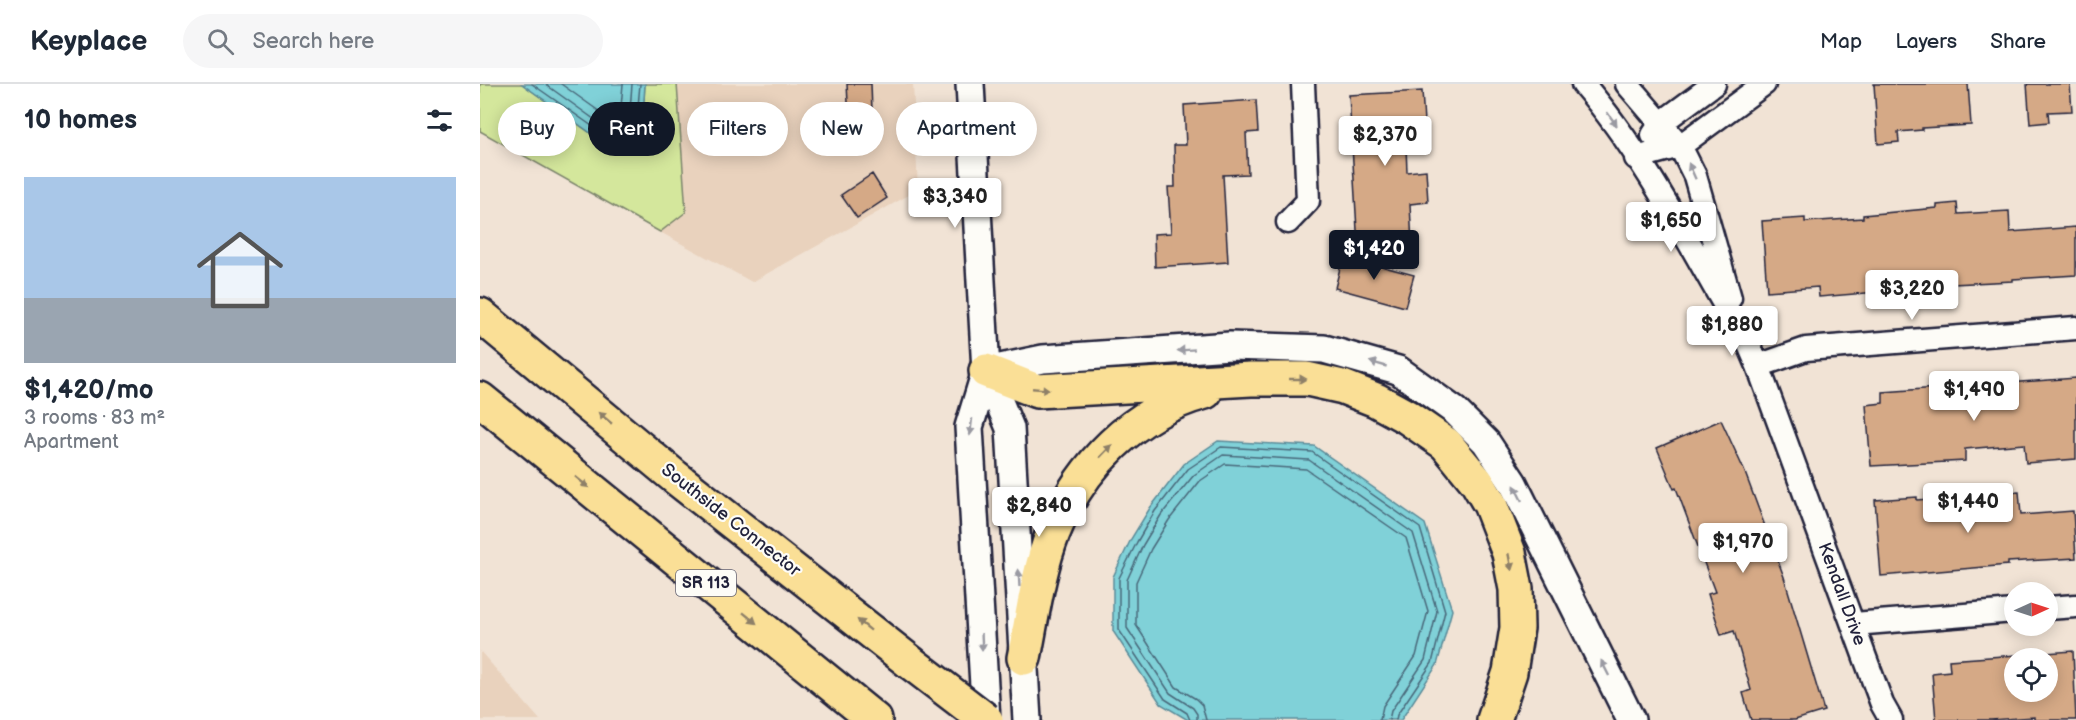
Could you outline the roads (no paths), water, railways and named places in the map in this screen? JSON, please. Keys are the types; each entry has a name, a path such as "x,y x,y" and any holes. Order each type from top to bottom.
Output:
{"highway":[{"name":"Southside Connector","path":"480,315 675,477 986,720"},
{"path":"986,371 1036,391 1307,379 1343,387 1376,400 1407,417 1446,444 1477,482 1490,504 1509,553 1516,589 1517,628 1510,672 1494,720"},
{"path":"1024,658 1052,534 1088,470 1110,447 1154,412 1188,396 1251,380"},
{"name":"SR 113","path":"480,399 875,720"},
{"path":"480,412 537,445"}],"street":[{"path":"970,84 986,371 1010,428 1027,720"},
{"path":"1288,222 1308,201 1303,84"},
{"name":"Kendall Drive","path":"1583,84 1612,119 1665,202 1746,338 1882,704 1891,720"},
{"name":"Kendall Drive","path":"1627,84 1680,146 1695,176 1738,328"},
{"path":"1636,158 1661,123 1714,84"},
{"path":"1636,158 1680,146 1764,84"},
{"path":"1758,366 1806,349 2076,328"},
{"path":"986,371 1043,359 1230,346 1324,349 1398,370 1455,411 1486,442 1503,466 1631,720"},
{"path":"986,371 969,427 986,720"},
{"path":"2058,607 2076,606"},
{"path":"1854,624 2004,612"}],"water":[{"path":"522,84 645,84 644,102 588,102 588,131 576,123 576,102 547,102"},
{"path":"1218,441 1314,446 1425,524 1452,610 1437,665 1401,720 1188,720 1161,704 1113,631 1113,577 1131,539 1150,508 1184,464"}]}
